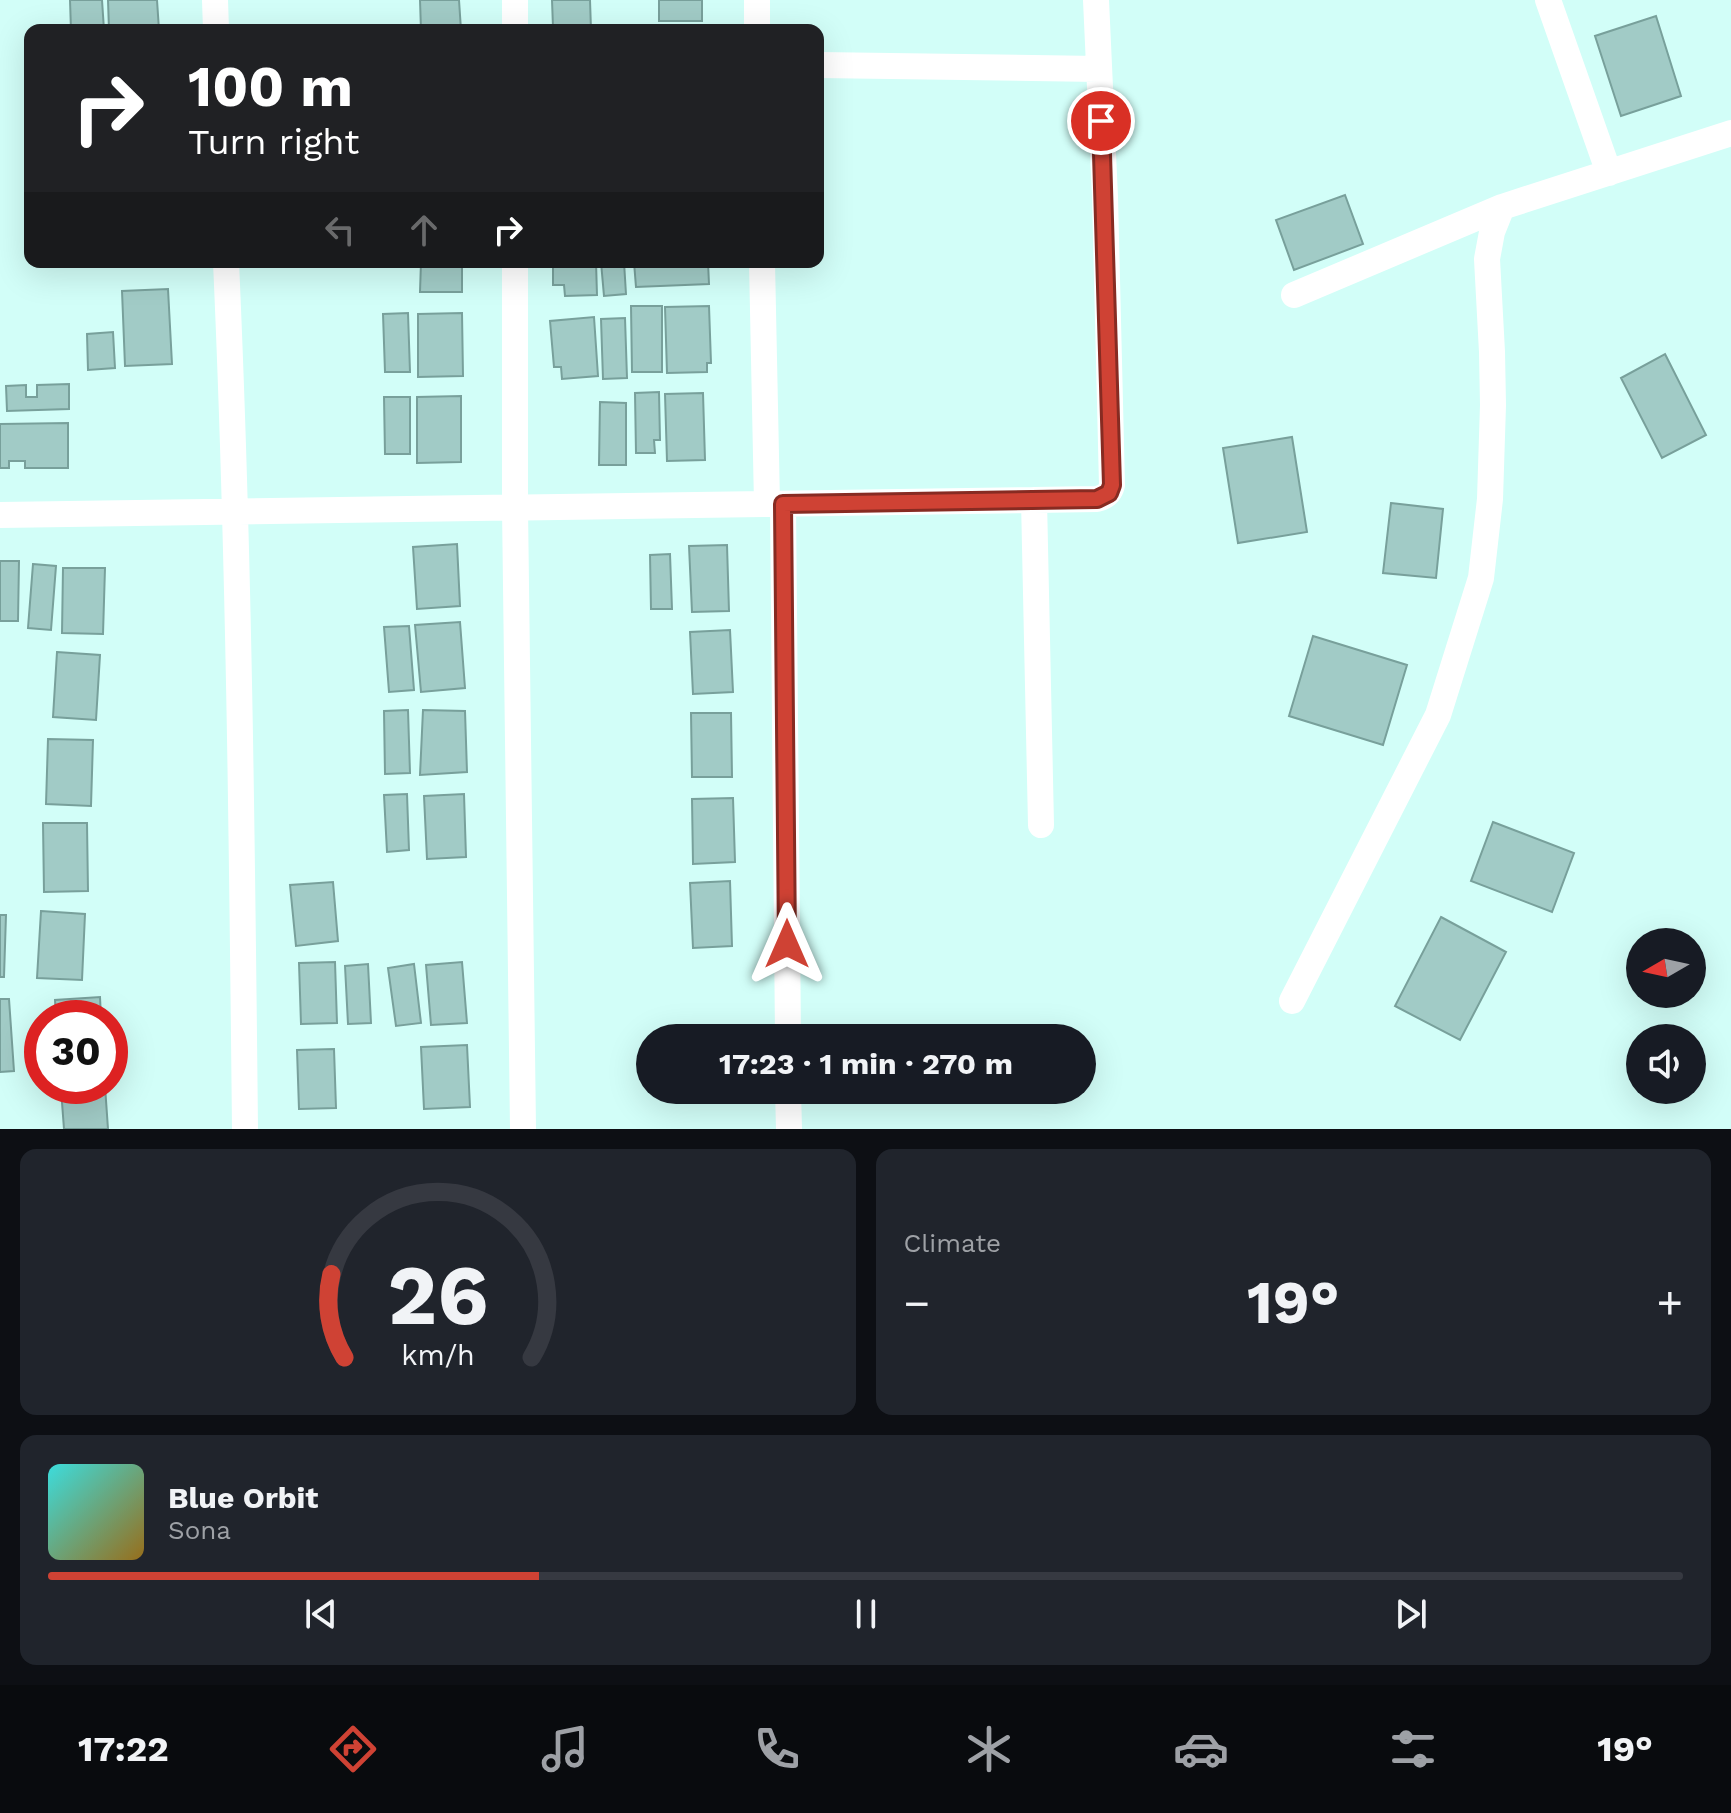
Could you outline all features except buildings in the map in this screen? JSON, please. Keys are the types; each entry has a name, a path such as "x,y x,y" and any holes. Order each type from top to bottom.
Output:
{"street":[{"path":"215,0 216,24"},
{"path":"515,0 515,24"},
{"path":"757,0 757,24"},
{"path":"0,515 1097,499 1109,493 1112,485 1105,197 1096,0"},
{"path":"1548,0 1609,173"},
{"path":"824,65 1099,69"},
{"path":"1294,295 1502,207 1731,133"},
{"path":"1292,1001 1438,715 1481,578 1490,499 1493,405 1487,259 1492,232 1502,207"},
{"path":"226,268 241,805 245,1129"},
{"path":"515,268 523,1129"},
{"path":"762,268 775,504 788,1024"},
{"path":"1034,500 1041,825"},
{"path":"788,1104 789,1129"}],"route":[{"path":"787,944 783,504 1097,499 1109,493 1112,485 1101,121"}]}
